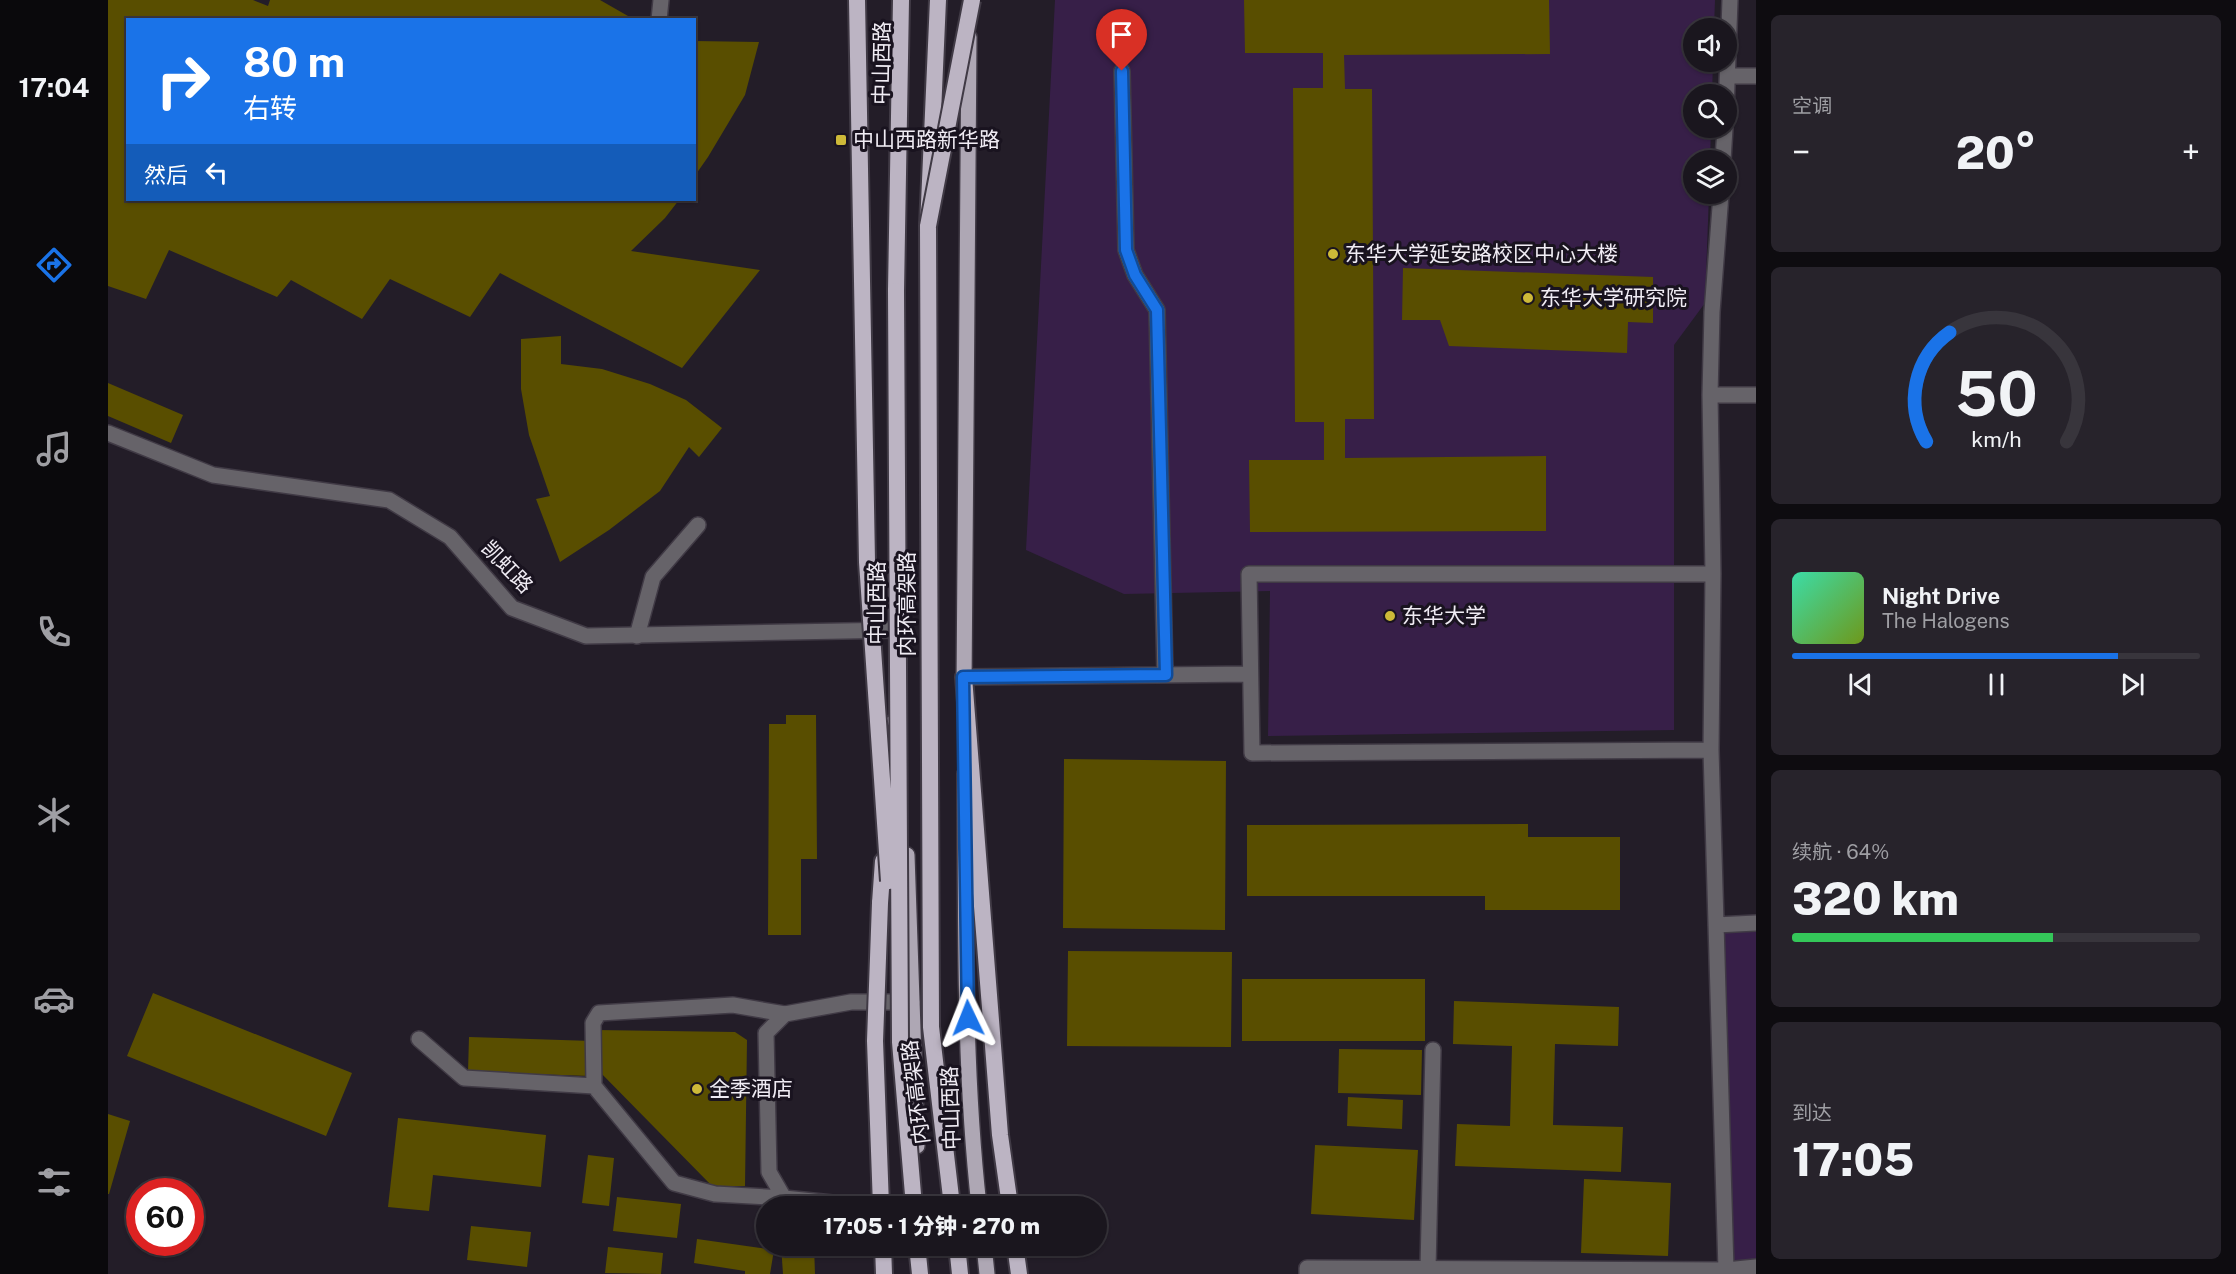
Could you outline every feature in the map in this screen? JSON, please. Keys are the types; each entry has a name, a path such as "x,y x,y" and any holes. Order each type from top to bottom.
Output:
{"highway":[{"path":"857,0 867,562 900,1041"},
{"name":"内环高架路","path":"903,0 896,291 900,1041 913,1196"},
{"name":"内环高架路","path":"938,0 928,226 931,1027 951,1196"},
{"path":"928,226 971,0"},
{"path":"881,1196 875,1041 880,903 898,630"},
{"path":"963,677 999,1124 1009,1196"},
{"path":"883,1256 884,1274"},
{"path":"918,1256 920,1274"},
{"path":"958,1256 960,1274"},
{"path":"1017,1256 1019,1274"}],"main road":[{"name":"中山西路","path":"903,0 898,630 915,1120 920,1196"},
{"name":"中山西路","path":"971,0 963,677 967,994 974,1157 979,1196"},
{"path":"925,1256 927,1274"},
{"path":"985,1256 987,1274"}],"street":[{"path":"659,18 661,0"},
{"path":"1728,84 1730,0"},
{"path":"1122,71 1126,250 1135,275 1157,310 1166,675"},
{"path":"1729,76 1756,76"},
{"path":"1720,204 1710,394 1713,574 1711,750 1726,1270"},
{"path":"1710,394 1756,395"},
{"name":"凯虹路","path":"108,433 213,475 389,500 450,537 512,608 586,636 898,630"},
{"path":"638,636 653,577 698,525"},
{"path":"1711,750 1252,753 1249,574 1713,574"},
{"path":"963,677 1250,674"},
{"path":"1716,924 1756,923"},
{"path":"756,1196 715,1194 674,1183 594,1086 593,1023 599,1013 733,1005 785,1014 851,1002 912,1002"},
{"path":"783,1196 769,1172 766,1033 785,1014"},
{"path":"419,1039 464,1078 594,1086"},
{"path":"1428,1268 1433,1050"},
{"path":"1307,1274 1307,1268 1726,1270 1756,1267"}],"shaded area":[{"path":"1055,0 1715,0 1714,18 1683,18 1683,72 1713,72 1712,84 1683,84 1683,138 1711,138 1710,150 1683,150 1683,204 1709,204 1705,303 1674,345 1674,730 1268,736 1270,591 1124,594 1026,550"},
{"path":"1756,923 1756,1267 1726,1270 1716,925"}],"building":[{"path":"108,0 253,0 268,6 270,0 600,0 632,18 126,18 126,201 678,201 665,218 631,251 760,270 682,368 500,273 470,317 390,279 362,319 291,280 277,297 169,250 146,299 108,286"},
{"name":"东华大学延安路校区中心大楼","path":"1244,0 1549,0 1550,54 1344,55 1345,89 1372,89 1374,419 1345,419 1345,458 1546,456 1546,531 1250,532 1249,460 1324,460 1324,422 1295,422 1293,88 1323,88 1323,53 1245,53"},
{"path":"696,41 759,42 745,95 696,174"},
{"name":"东华大学研究院","path":"1403,268 1653,277 1653,323 1628,322 1627,353 1449,346 1440,320 1402,320"},
{"path":"561,336 561,364 602,369 650,384 686,400 722,428 699,457 689,447 660,491 609,530 560,562 536,499 550,496 529,435 521,389 521,339"},
{"path":"108,383 183,415 171,443 108,416"},
{"path":"786,715 816,715 817,859 801,859 801,935 768,935 769,724 786,724"},
{"path":"1064,759 1226,761 1225,930 1063,928"},
{"path":"1528,824 1528,837 1620,837 1620,910 1485,910 1485,896 1247,896 1247,825"},
{"path":"1068,951 1232,952 1231,1047 1067,1046"},
{"path":"1242,979 1425,979 1425,1041 1242,1041"},
{"path":"153,993 352,1073 326,1136 127,1056"},
{"path":"1454,1001 1619,1007 1618,1046 1555,1044 1553,1125 1623,1127 1621,1172 1455,1166 1457,1124 1510,1126 1512,1046 1453,1044"},
{"path":"596,1030 735,1032 747,1040 745,1186 712,1186 595,1067"},
{"path":"469,1037 592,1041 591,1076 468,1072"},
{"path":"1339,1049 1422,1050 1421,1095 1338,1093"},
{"path":"1348,1097 1403,1100 1402,1129 1347,1126"},
{"path":"108,1114 130,1121 109,1194 108,1194"},
{"path":"398,1118 546,1135 541,1187 433,1175 429,1211 388,1207"},
{"path":"1315,1145 1418,1150 1414,1220 1311,1214"},
{"path":"588,1155 614,1158 609,1206 582,1203"},
{"path":"1584,1179 1671,1183 1668,1256 1581,1253"},
{"path":"617,1197 681,1204 677,1238 613,1231"},
{"path":"471,1226 531,1232 527,1267 467,1260"},
{"path":"697,1239 756,1247 756,1256 773,1256 770,1274 745,1274 745,1271 694,1263"},
{"path":"608,1247 663,1253 661,1274 605,1273"},
{"path":"782,1256 814,1256 815,1274 783,1274"}],"place":[{"name":"中山西路新华路","path":"841,140"},
{"name":"东华大学延安路校区中心大楼","path":"1333,254"},
{"name":"东华大学研究院","path":"1528,298"},
{"name":"东华大学","path":"1390,616"},
{"name":"全季酒店","path":"697,1089"}],"route":[{"path":"968,1018 963,677 1166,675 1157,310 1135,275 1126,250 1122,71"}]}
